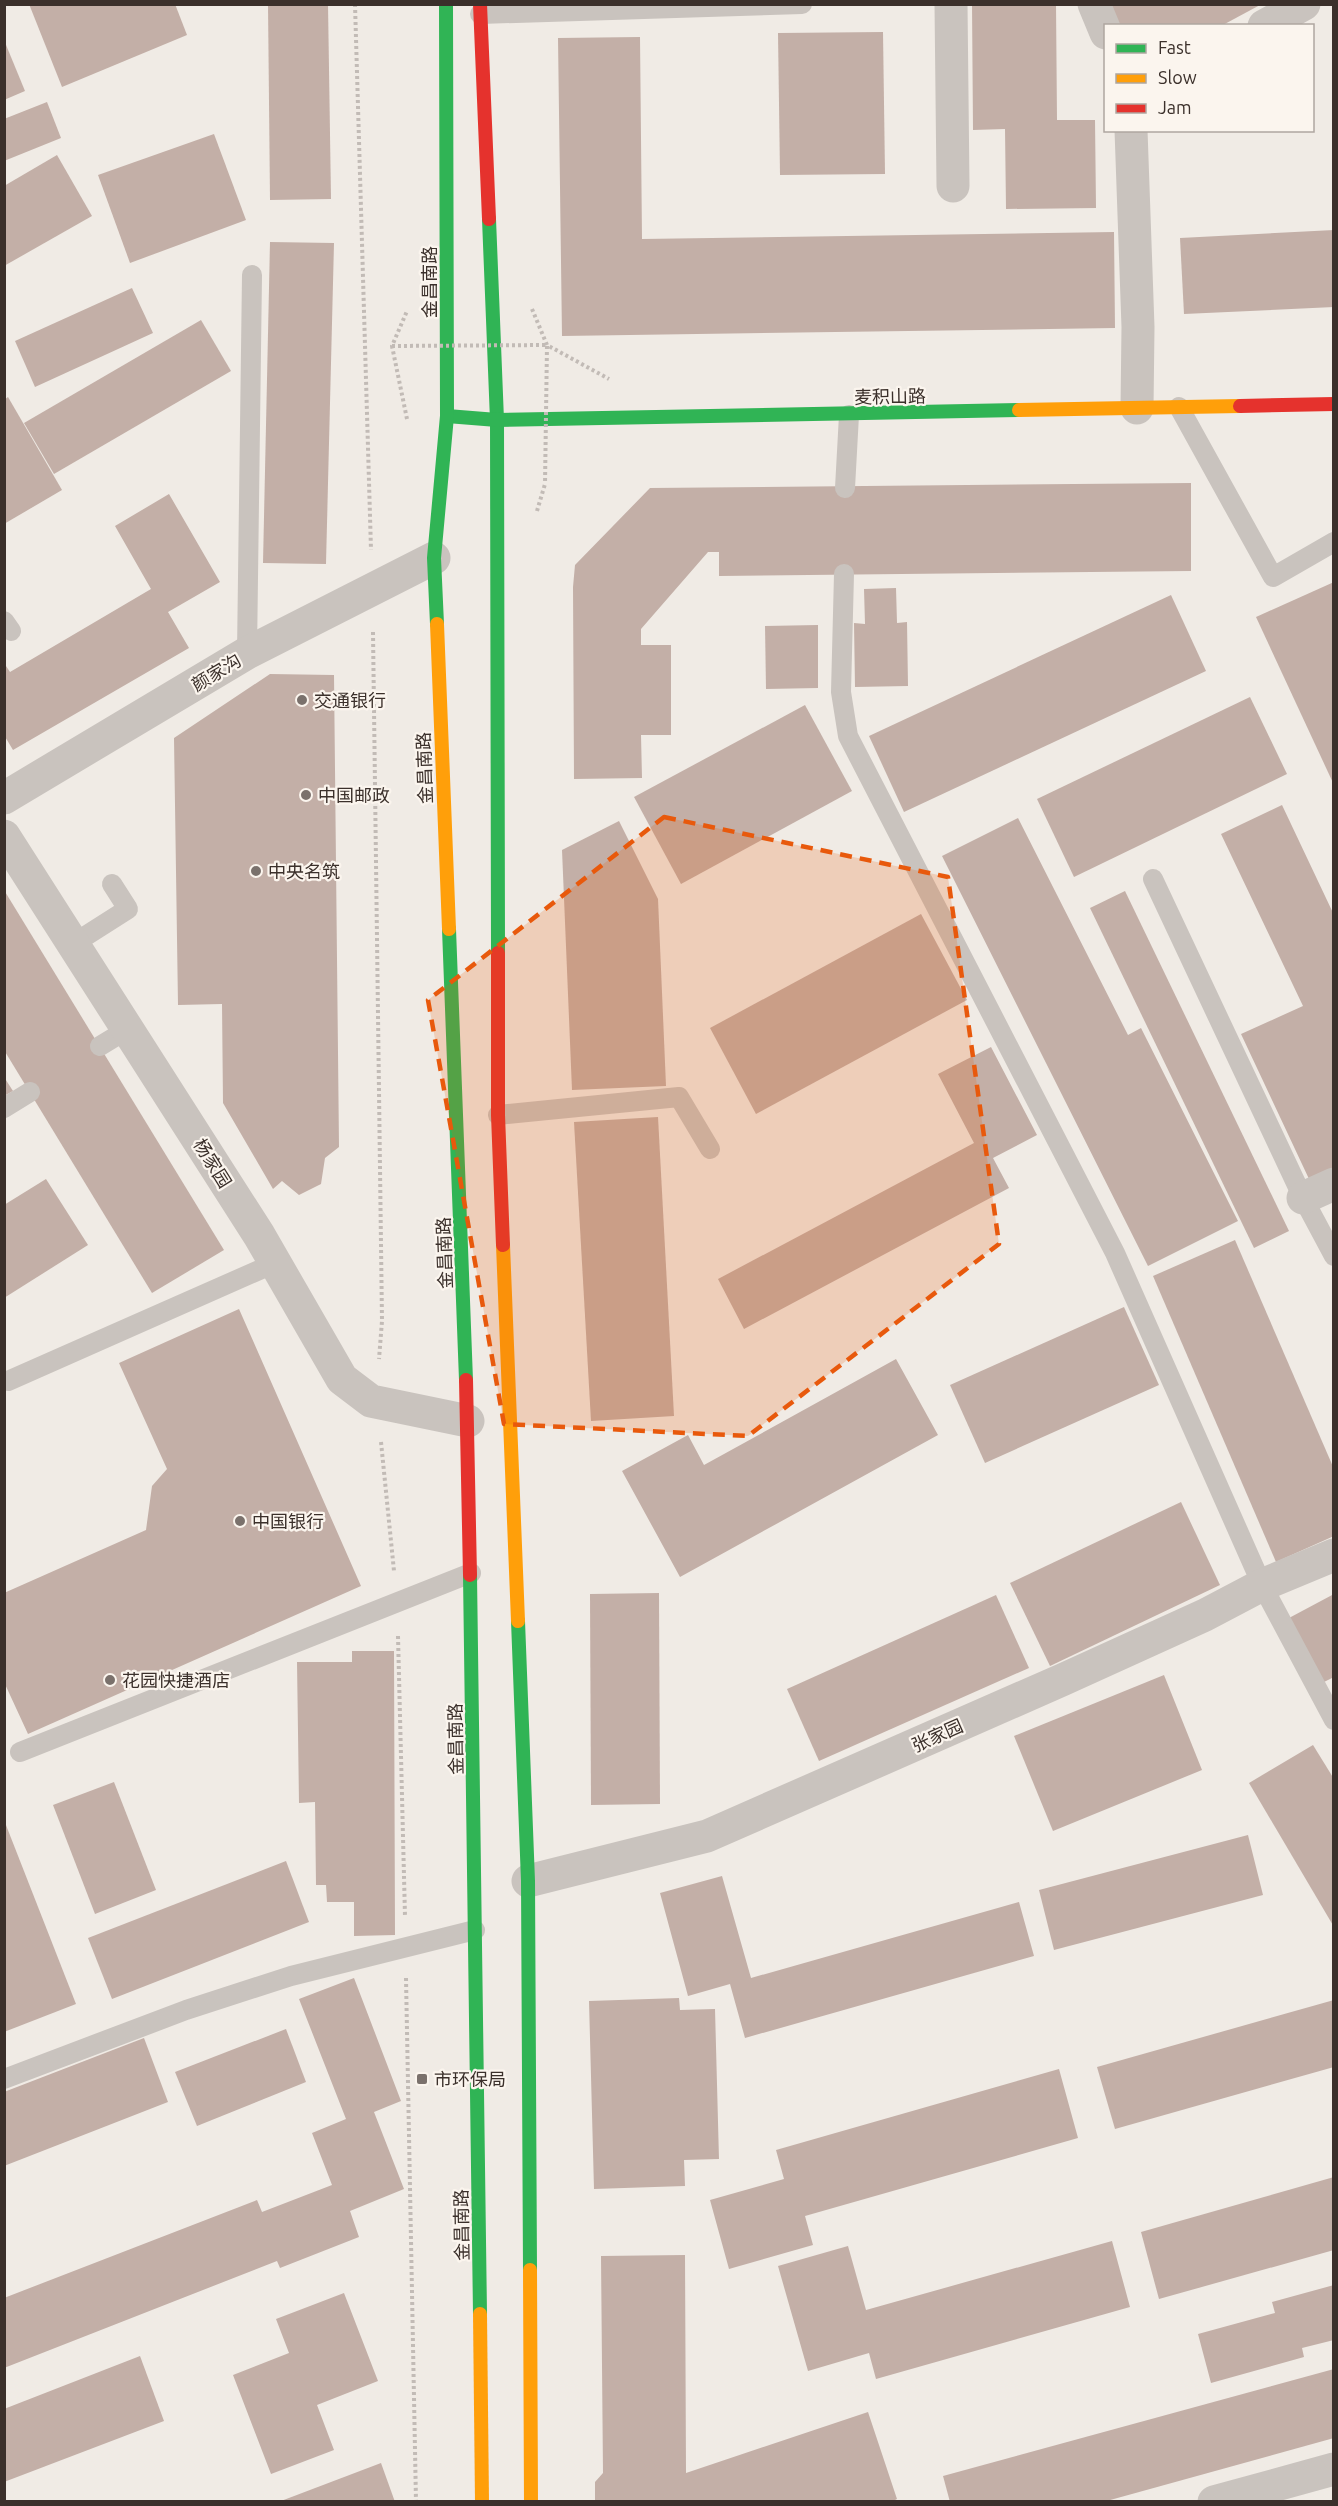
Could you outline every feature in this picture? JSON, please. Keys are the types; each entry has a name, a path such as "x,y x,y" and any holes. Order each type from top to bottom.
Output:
{"street":[{"name":"金昌南路","path":"446,4 447,416 434,558 468,1421 482,2502"},
{"path":"951,4 953,186"},
{"path":"1094,4 1104,28"},
{"path":"1268,24 1304,4"},
{"path":"480,9 497,420 498,1115 528,1881 531,2502"},
{"path":"1131,132 1138,327 1137,408"},
{"name":"麦积山路","path":"447,416 497,420 1334,404"},
{"name":"颜家沟","path":"4,798 247,653 434,558"},
{"name":"杨家园","path":"4,836 275,1263 342,1379 371,1401 468,1421"},
{"path":"1303,1198 1334,1184"},
{"name":"张家园","path":"528,1881 706,1836 1062,1680 1205,1615 1262,1586 1334,1556"},
{"path":"1214,2502 1334,2469"}],"lane":[{"path":"480,9 802,4"},
{"path":"247,653 252,275"},
{"path":"1179,407 1273,577 1334,542"},
{"path":"845,488 849,415"},
{"path":"844,574 841,692 848,736 1115,1253 1262,1586 1334,1720"},
{"path":"1153,879 1303,1198 1334,1256"},
{"path":"73,944 128,909 112,884"},
{"path":"100,1046 128,1029"},
{"path":"4,1108 30,1092"},
{"path":"498,1115 680,1097 710,1149"},
{"path":"8,1381 275,1263"},
{"path":"20,1752 471,1573"},
{"path":"4,2079 186,2010 291,1976 475,1930"}],"path":[{"path":"355,4 372,589 382,1321 376,1402 397,1602 416,2502"},
{"path":"392,346 547,345 545,484"}],"highlighted area":[{"path":"664,817 948,877 999,1244 748,1436 504,1424 428,1000"}],"building":[{"path":"29,4 175,4 187,35 62,87"},
{"path":"268,4 328,4 331,199 270,200"},
{"path":"972,4 1056,4 1057,120 1095,120 1096,208 1006,209 1005,129 973,130"},
{"path":"1106,5 1260,5 1225,24 1116,24"},
{"path":"883,32 885,174 780,175 778,33"},
{"path":"640,37 642,239 1114,232 1115,328 562,336 558,38"},
{"path":"4,40 25,91 4,100"},
{"path":"47,102 61,138 4,161 4,119"},
{"path":"214,134 246,220 130,263 98,175"},
{"path":"57,155 92,216 4,266 4,186"},
{"path":"1334,230 1334,307 1184,314 1180,238"},
{"path":"270,242 334,243 326,564 263,563"},
{"path":"132,288 153,333 35,387 15,341"},
{"path":"201,320 231,371 54,474 24,423"},
{"path":"8,397 62,490 4,524 4,400"},
{"path":"1191,483 1191,571 719,576 719,552 708,552 641,629 641,645 671,645 671,735 641,735 642,778 574,779 573,587 575,565 650,488"},
{"path":"169,494 220,582 168,612 189,648 13,750 4,735 4,663 10,672 151,589 115,526"},
{"path":"1334,582 1334,785 1256,617"},
{"path":"896,588 897,623 907,622 908,686 855,687 854,623 865,624 864,589"},
{"path":"1171,595 1206,671 904,812 869,736"},
{"path":"818,625 818,688 766,689 765,626"},
{"name":"中央名筑","path":"270,674 334,675 339,1147 325,1158 321,1184 299,1195 282,1181 273,1189 223,1103 222,1004 178,1005 174,738"},
{"path":"1250,697 1287,774 1074,877 1037,799"},
{"path":"805,705 852,791 681,884 634,797"},
{"path":"1282,805 1334,915 1334,1168 1309,1179 1241,1034 1303,1006 1221,834"},
{"path":"1018,818 1128,1035 1141,1028 1238,1221 1148,1266 942,856"},
{"path":"619,821 658,899 666,1086 572,1090 562,850"},
{"path":"4,890 224,1250 152,1293 4,1050"},
{"path":"1125,891 1289,1231 1254,1248 1090,908"},
{"path":"921,914 967,1000 756,1114 710,1028"},
{"path":"991,1047 1037,1135 993,1158 1009,1188 744,1329 718,1279 974,1143 938,1074"},
{"path":"4,1077 13,1091 4,1096"},
{"path":"658,1117 674,1416 591,1421 574,1122"},
{"path":"46,1179 88,1245 4,1298 4,1205"},
{"path":"1235,1240 1334,1469 1334,1536 1276,1562 1153,1276"},
{"path":"1124,1307 1159,1385 985,1463 950,1385"},
{"name":"中国银行","path":"239,1309 361,1586 28,1734 4,1682 4,1593 146,1530 152,1486 167,1469 119,1363"},
{"path":"896,1359 938,1435 680,1577 622,1471 688,1435 704,1465"},
{"path":"1181,1502 1220,1585 1050,1666 1010,1583"},
{"path":"659,1593 660,1804 591,1805 590,1594"},
{"path":"1334,1594 1334,1677 1324,1682 1289,1618"},
{"path":"996,1595 1029,1668 819,1761 787,1689"},
{"path":"352,1651 394,1651 395,1935 354,1936 354,1902 327,1902 326,1885 316,1885 315,1802 299,1803 297,1662 352,1662"},
{"path":"1164,1675 1202,1770 1053,1831 1014,1736"},
{"path":"1313,1745 1334,1779 1334,1927 1249,1783"},
{"path":"114,1782 156,1890 95,1914 53,1805"},
{"path":"4,1820 76,2004 4,2032"},
{"path":"1248,1835 1263,1895 1054,1950 1039,1890"},
{"path":"286,1861 309,1922 112,1999 88,1938"},
{"path":"722,1876 751,1978 1019,1902 1034,1956 745,2038 730,1984 688,1996 660,1893"},
{"path":"354,1978 401,2101 374,2112 404,2189 350,2211 359,2237 280,2268 277,2261 4,2368 4,2298 257,2200 262,2212 332,2185 312,2133 346,2119 299,1999"},
{"path":"679,1998 680,2010 715,2009 719,2159 684,2160 685,2186 594,2189 589,2001"},
{"path":"1334,2000 1334,2067 1115,2129 1097,2067"},
{"path":"286,2029 306,2082 197,2126 175,2072"},
{"path":"144,2038 168,2102 4,2166 4,2092"},
{"path":"1059,2069 1078,2138 805,2216 813,2245 729,2269 710,2200 784,2179 776,2150"},
{"path":"1334,2177 1334,2250 1159,2299 1141,2232"},
{"path":"1112,2241 1130,2307 876,2379 869,2353 808,2371 778,2266 848,2246 866,2310"},
{"path":"685,2255 686,2473 868,2412 897,2499 891,2502 595,2502 595,2482 603,2473 601,2256"},
{"path":"1334,2285 1334,2340 1302,2348 1304,2357 1211,2383 1198,2334 1275,2313 1272,2302"},
{"path":"344,2293 378,2381 317,2405 334,2450 271,2474 233,2375 289,2353 276,2319"},
{"path":"140,2356 164,2421 4,2482 4,2409"},
{"path":"1334,2369 1334,2438 1103,2502 950,2502 943,2476"},
{"path":"381,2463 395,2502 281,2502 281,2501"}],"traffic: fast":[{"path":"437,624 434,558 447,416 446,4"},
{"path":"489,219 497,420 498,953"},
{"path":"447,416 497,420 1019,410"},
{"path":"449,929 466,1380"},
{"path":"470,1575 480,2314"},
{"path":"518,1621 528,1881 530,2270"}],"traffic: slow":[{"path":"1019,410 1240,406"},
{"path":"437,624 449,929"},
{"path":"503,1245 518,1621"},
{"path":"530,2270 531,2502"},
{"path":"480,2314 482,2502"}],"traffic: jam":[{"path":"480,4 489,219"},
{"path":"1240,406 1334,404"},
{"path":"498,953 498,1115 503,1245"},
{"path":"466,1380 470,1575"}],"place":[{"name":"交通银行","path":"302,700"},
{"name":"中国邮政","path":"306,795"},
{"name":"中央名筑","path":"256,871"},
{"name":"中国银行","path":"240,1521"},
{"name":"花园快捷酒店","path":"110,1680"},
{"name":"市环保局","path":"422,2079"}]}
